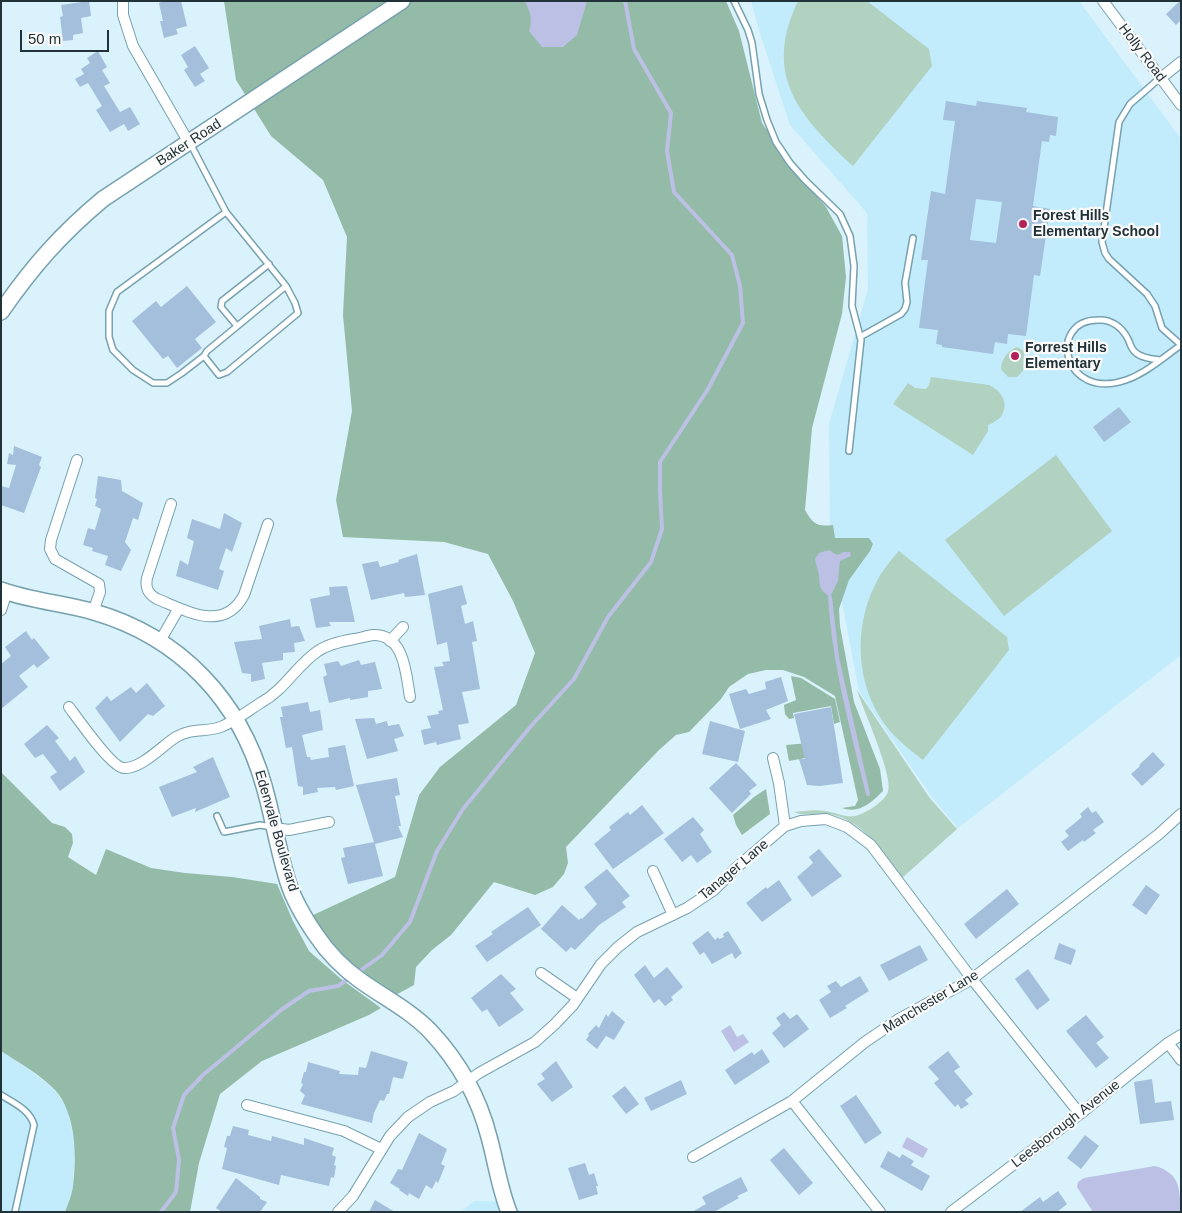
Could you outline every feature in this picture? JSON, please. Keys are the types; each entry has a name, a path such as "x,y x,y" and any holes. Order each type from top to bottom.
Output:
{"street":[{"path":"123,1 123,15 133,46 189,143"},
{"name":"Baker Road","path":"1,312 24,278 53,244 75,222 103,199 402,1"},
{"name":"Holly Road","path":"1104,1 1181,105"},
{"path":"1160,78 1181,62"},
{"path":"77,460 51,540 50,549 55,559 99,584 100,592 93,612"},
{"path":"171,504 146,585 151,596 204,616 216,618 233,611 240,604 268,524"},
{"path":"1,610 4,591"},
{"name":"Edenvale Boulevard","path":"4,591 93,612 134,627 160,641 180,656 202,675 221,697 236,719 254,756 264,785 288,883 301,911 317,938 338,961 361,981 411,1014 431,1032 449,1054 467,1081 480,1108 489,1137 494,1165 509,1210"},
{"path":"160,641 179,608"},
{"path":"390,641 404,627"},
{"path":"69,707 117,766 123,768 136,766 186,732 222,727 266,700 318,650 374,635 384,637 390,641 402,655 410,697"},
{"path":"773,758 779,783 785,826"},
{"name":"Manchester Lane","path":"693,1157 792,1101 865,1042 899,1020 972,979 1181,814"},
{"name":"Tanager Lane","path":"338,1212 353,1196 390,1136 408,1117 430,1102 454,1091 467,1081 535,1042 555,1024 578,998 602,964 618,947 637,932 688,908 714,890 785,826 801,821 826,819 847,827 871,845 972,979 1080,1114"},
{"path":"275,828 289,830 329,822"},
{"path":"653,871 673,915"},
{"path":"541,973 578,998"},
{"name":"Leesborough Avenue","path":"951,1212 1080,1114 1168,1043 1181,1035"},
{"path":"1168,1043 1181,1060"},
{"path":"792,1101 880,1212"},
{"path":"247,1105 344,1131 381,1149"}],"lane":[{"path":"734,1 752,43 759,94 776,142 790,163 805,180 833,205 846,224 850,236 854,259 852,306 861,340 849,451"},
{"path":"1160,78 1130,104 1119,122 1102,242 1109,259 1147,294 1156,306 1162,328 1181,345 1160,360 1127,380 1110,383 1101,383 1083,378 1076,373 1068,358 1067,349 1071,334 1076,328 1082,324 1098,320 1108,321 1116,324 1122,330 1135,352 1143,357 1160,360"},
{"path":"189,143 226,212 286,286 298,312 227,372 219,375 204,356"},
{"path":"226,212 117,292 109,311 109,338 112,350 133,370 153,383 167,383 204,356 207,351 286,286"},
{"path":"860,337 901,314 905,309 907,296 905,283 913,238"},
{"path":"237,326 221,307 222,301 268,264"},
{"path":"217,816 224,832 260,825 275,828"},
{"path":"1,1095 28,1112 34,1125 15,1212"}],"shaded area":[{"path":"525,1 587,1 577,35 563,47 542,47 529,31 531,23"},
{"name":"Forrest Hills Elementary","path":"751,1 1079,1 1181,139 1181,655 958,828 931,796 859,691 830,540 829,424 868,289 867,213 790,125"},
{"path":"829,550 837,555 850,552 851,556 840,561 838,581 830,597 821,588 815,559 819,553"},
{"path":"730,1025 737,1037 743,1034 749,1042 734,1052 721,1031"},
{"path":"1,1051 54,1089 68,1110 75,1147 73,1187 65,1212 1,1212"},
{"path":"907,1137 928,1149 923,1158 902,1147"},
{"path":"1155,1166 1170,1173 1177,1183 1181,1212 1093,1212 1077,1187 1078,1182 1084,1178"},
{"path":"474,1201 505,1202 523,1212 461,1212"}],"green space":[{"path":"224,1 726,1 739,31 762,123 792,167 826,207 842,236 846,277 842,314 812,428 805,510 816,524 833,525 835,538 869,538 873,544 849,580 839,609 840,626 854,702 880,769 883,791 874,800 854,810 842,808 855,806 858,800 835,696 804,677 783,670 766,670 748,674 729,687 721,699 689,732 676,735 659,750 566,847 568,863 564,874 553,887 535,895 494,882 451,935 432,950 416,967 414,985 394,996 298,922 395,877 419,795 440,767 516,705 535,653 513,601 488,554 444,542 343,537 336,500 352,411 343,315 347,237 323,180 271,136 236,80"},
{"path":"798,1 867,1 929,49 932,66 853,166 817,130 803,112 792,93 786,73 784,52 788,28"},
{"path":"1017,347 1024,351 1023,371 1017,377 1008,377 1001,369 1002,362 1008,353"},
{"path":"931,377 989,385 1001,394 1005,405 1004,411 1001,417 988,425 988,431 973,455 893,404 908,383 915,388 926,389"},
{"path":"1056,455 1112,531 1004,616 945,540"},
{"path":"899,551 1007,637 1009,650 923,760 894,735 876,710 869,693 861,657 863,620 868,602 880,576"},
{"path":"791,676 801,678 835,699 840,722 834,724 831,706 793,713 794,718 789,719 785,714 784,705 796,700"},
{"path":"857,690 929,797 957,829 902,878 871,838 852,822 828,814 802,814 794,812 821,810 855,816 874,807 886,796 889,784 887,772"},
{"path":"809,743 811,757 789,761 786,745"},
{"path":"1,772 52,823 65,827 72,834 73,843 68,857 96,875 106,849 151,868 277,884 293,921 309,951 341,979 381,1008 369,1015 262,1061 220,1094 199,1163 190,1212 65,1212 71,1196 75,1162 71,1123 67,1111 62,1100 49,1084 1,1051"},
{"path":"766,789 770,814 742,835 733,815"}],"building":[{"path":"89,1 91,16 81,18 83,33 73,35 73,40 63,41 60,17 63,16 61,5"},
{"path":"164,1 181,1 187,26 176,29 178,34 164,38 160,21 163,21 159,3"},
{"path":"1180,1 1181,20 1176,25 1166,14"},
{"path":"195,46 209,68 200,74 205,81 195,87 184,70 188,67 181,55"},
{"path":"98,51 107,67 102,70 110,83 104,86 120,112 130,107 140,124 128,131 124,124 110,132 96,110 102,106 88,83 80,87 75,79 84,74 81,69 90,63 87,58"},
{"name":"Forest Hills Elementary School","path":"946,101 976,106 977,101 1027,108 1026,112 1058,117 1056,136 1050,135 1049,142 1042,141 1033,206 1050,209 1040,276 1034,275 1026,336 1008,334 1007,344 995,342 993,354 942,347 942,345 936,344 938,330 919,328 928,260 921,260 931,191 945,194 955,121 943,120","holes":["976,199 1002,202 996,243 970,240"]},
{"path":"187,286 216,322 195,339 202,348 177,368 168,356 163,359 132,321 156,301 161,307"},
{"path":"1119,407 1131,422 1104,442 1093,427"},
{"path":"14,446 42,457 39,465 41,467 24,513 1,505 1,486 9,488 16,465 7,464 9,453 13,455"},
{"path":"98,476 121,480 122,491 143,503 138,520 133,518 125,542 131,550 121,571 105,565 108,556 92,551 93,548 83,545 88,528 95,530 101,509 95,506"},
{"path":"224,513 242,523 232,552 226,548 219,569 224,571 218,590 176,576 180,560 188,565 194,541 187,538 192,519 220,529"},
{"path":"417,554 425,595 405,597 404,593 371,600 362,564 378,561 380,567 399,562 398,560"},
{"path":"462,585 467,604 461,606 465,624 473,621 477,641 472,642 480,689 462,692 469,723 458,725 461,739 437,745 436,742 424,745 421,730 431,728 427,716 439,714 438,711 443,710 434,667 444,666 442,662 450,661 447,642 437,645 428,594"},
{"path":"347,586 355,622 329,622 331,626 316,628 310,599 330,595 329,587"},
{"path":"290,619 291,627 299,626 305,641 294,643 295,652 283,653 283,660 262,663 265,679 251,682 251,674 242,673 234,642 262,639 259,626"},
{"path":"26,631 50,658 37,668 34,664 19,676 28,687 1,709 1,664 11,656 5,647"},
{"path":"359,660 361,665 375,662 382,689 368,691 368,697 350,700 350,698 329,703 323,677 327,675 324,664 338,661 341,666"},
{"path":"781,677 788,701 766,710 771,719 740,729 729,694 746,689 749,694 766,689 765,682"},
{"path":"147,683 165,706 153,716 148,714 120,742 95,708 107,696 111,701 131,687 136,693"},
{"path":"308,702 310,712 320,710 323,730 302,735 307,757 310,757 311,760 329,757 328,748 345,745 354,786 336,790 335,787 317,788 318,792 303,795 303,787 298,786 292,747 286,748 280,717 283,717 281,707"},
{"path":"831,707 843,783 820,786 807,785 799,759 805,759 794,714"},
{"path":"374,718 376,724 387,721 388,726 399,724 404,736 394,739 398,751 367,759 355,719"},
{"path":"710,721 745,731 738,762 702,754"},
{"path":"47,725 59,738 55,741 70,761 75,756 85,772 60,791 50,777 57,772 43,754 35,758 24,744"},
{"path":"1153,752 1165,765 1142,786 1131,774"},
{"path":"213,757 230,797 195,812 196,808 172,817 159,787 197,772 193,767"},
{"path":"736,763 757,785 749,791 751,794 732,813 709,788"},
{"path":"397,778 400,795 395,796 401,826 398,826 403,837 375,844 383,876 348,884 341,858 345,857 343,848 374,842 356,785"},
{"path":"642,805 664,833 613,869 594,844 611,830 609,827 628,812 630,815"},
{"path":"1088,807 1092,813 1096,811 1104,822 1093,830 1096,833 1068,851 1061,842 1069,836 1065,831 1082,817 1080,814"},
{"path":"693,817 704,830 700,834 712,852 697,863 691,855 682,862 664,839"},
{"path":"819,849 842,876 812,897 797,877 813,863 809,857"},
{"path":"607,869 630,896 622,902 626,907 599,925 575,950 571,947 566,952 541,929 562,905 579,920 582,919 597,904 584,887"},
{"path":"779,880 792,900 762,922 746,903 766,887 767,889"},
{"path":"1146,885 1160,895 1146,915 1132,905"},
{"path":"1007,889 1019,904 976,939 964,924"},
{"path":"528,907 541,925 487,962 475,946 493,934 491,932"},
{"path":"708,931 715,940 718,937 719,939 724,937 723,934 728,931 742,953 735,959 732,953 712,964 704,952 700,955 692,943"},
{"path":"1059,943 1076,950 1071,965 1054,959"},
{"path":"920,945 928,960 889,981 880,965"},
{"path":"645,965 654,978 667,967 683,987 671,997 673,1000 665,1006 659,999 654,1003 634,975"},
{"path":"1028,969 1050,1000 1037,1010 1015,979"},
{"path":"501,974 516,989 510,993 524,1010 499,1027 487,1009 482,1012 471,998"},
{"path":"860,976 869,991 830,1018 819,1000 831,992 827,986 836,981 841,987"},
{"path":"612,1011 625,1022 614,1040 606,1036 597,1049 586,1040 588,1034 596,1025 599,1028 606,1014 608,1017"},
{"path":"784,1012 790,1019 797,1014 809,1029 784,1048 772,1033 781,1025 776,1018"},
{"path":"1086,1015 1104,1037 1096,1043 1109,1058 1096,1068 1066,1031"},
{"path":"762,1049 770,1062 735,1085 725,1070 752,1052 754,1055"},
{"path":"371,1051 408,1062 403,1079 393,1077 389,1094 387,1094 384,1101 380,1100 372,1123 301,1104 305,1095 300,1091 303,1084 301,1083 308,1062 340,1071 339,1074 358,1075 359,1067 366,1068"},
{"path":"948,1051 960,1067 954,1071 973,1094 965,1100 969,1104 961,1109 958,1104 955,1107 934,1083 939,1079 928,1067"},
{"path":"556,1061 573,1087 552,1102 537,1084 545,1079 541,1074"},
{"path":"1152,1079 1155,1103 1171,1101 1174,1120 1140,1124 1134,1082"},
{"path":"681,1080 687,1094 651,1111 644,1098"},
{"path":"625,1086 639,1104 626,1114 612,1096"},
{"path":"856,1095 882,1133 865,1144 840,1106"},
{"path":"233,1126 249,1130 248,1135 271,1141 272,1136 304,1145 304,1138 334,1148 332,1155 336,1157 334,1165 336,1166 334,1178 331,1177 329,1186 281,1175 279,1185 222,1169 227,1148 224,1147 227,1136 230,1136"},
{"path":"419,1133 447,1149 441,1164 445,1166 438,1183 436,1181 432,1189 426,1185 419,1199 409,1193 408,1196 390,1183 398,1169 402,1170"},
{"path":"1085,1135 1099,1146 1081,1169 1067,1158"},
{"path":"784,1148 813,1183 799,1195 770,1160"},
{"path":"888,1151 900,1158 902,1154 914,1161 911,1165 930,1176 922,1191 880,1167"},
{"path":"585,1163 589,1175 594,1173 598,1194 579,1200 568,1168"},
{"path":"741,1177 748,1191 737,1196 739,1198 714,1212 692,1212 706,1204 702,1197"},
{"path":"236,1178 260,1197 260,1199 267,1202 260,1212 222,1212 216,1208"},
{"path":"1058,1191 1067,1204 1057,1212 1020,1212 1040,1197 1043,1202"},
{"path":"375,1200 395,1212 369,1212"}],"waterway":[{"path":"357,973 382,955 410,922 437,851 463,809 531,726 574,679 608,617 651,562 662,529 660,462 708,389 743,323 740,286 732,255 674,192 667,151 671,113 634,49 625,1"},
{"path":"830,597 835,647 840,672 850,721 868,794 837,658 830,597"},
{"path":"161,1212 176,1192 179,1160 173,1128 184,1095 203,1075 281,1010 309,991 338,986 351,977"}],"place":[{"name":"Forest Hills Elementary School","path":"1023,224"},
{"name":"Forrest Hills Elementary","path":"1015,356"}]}
